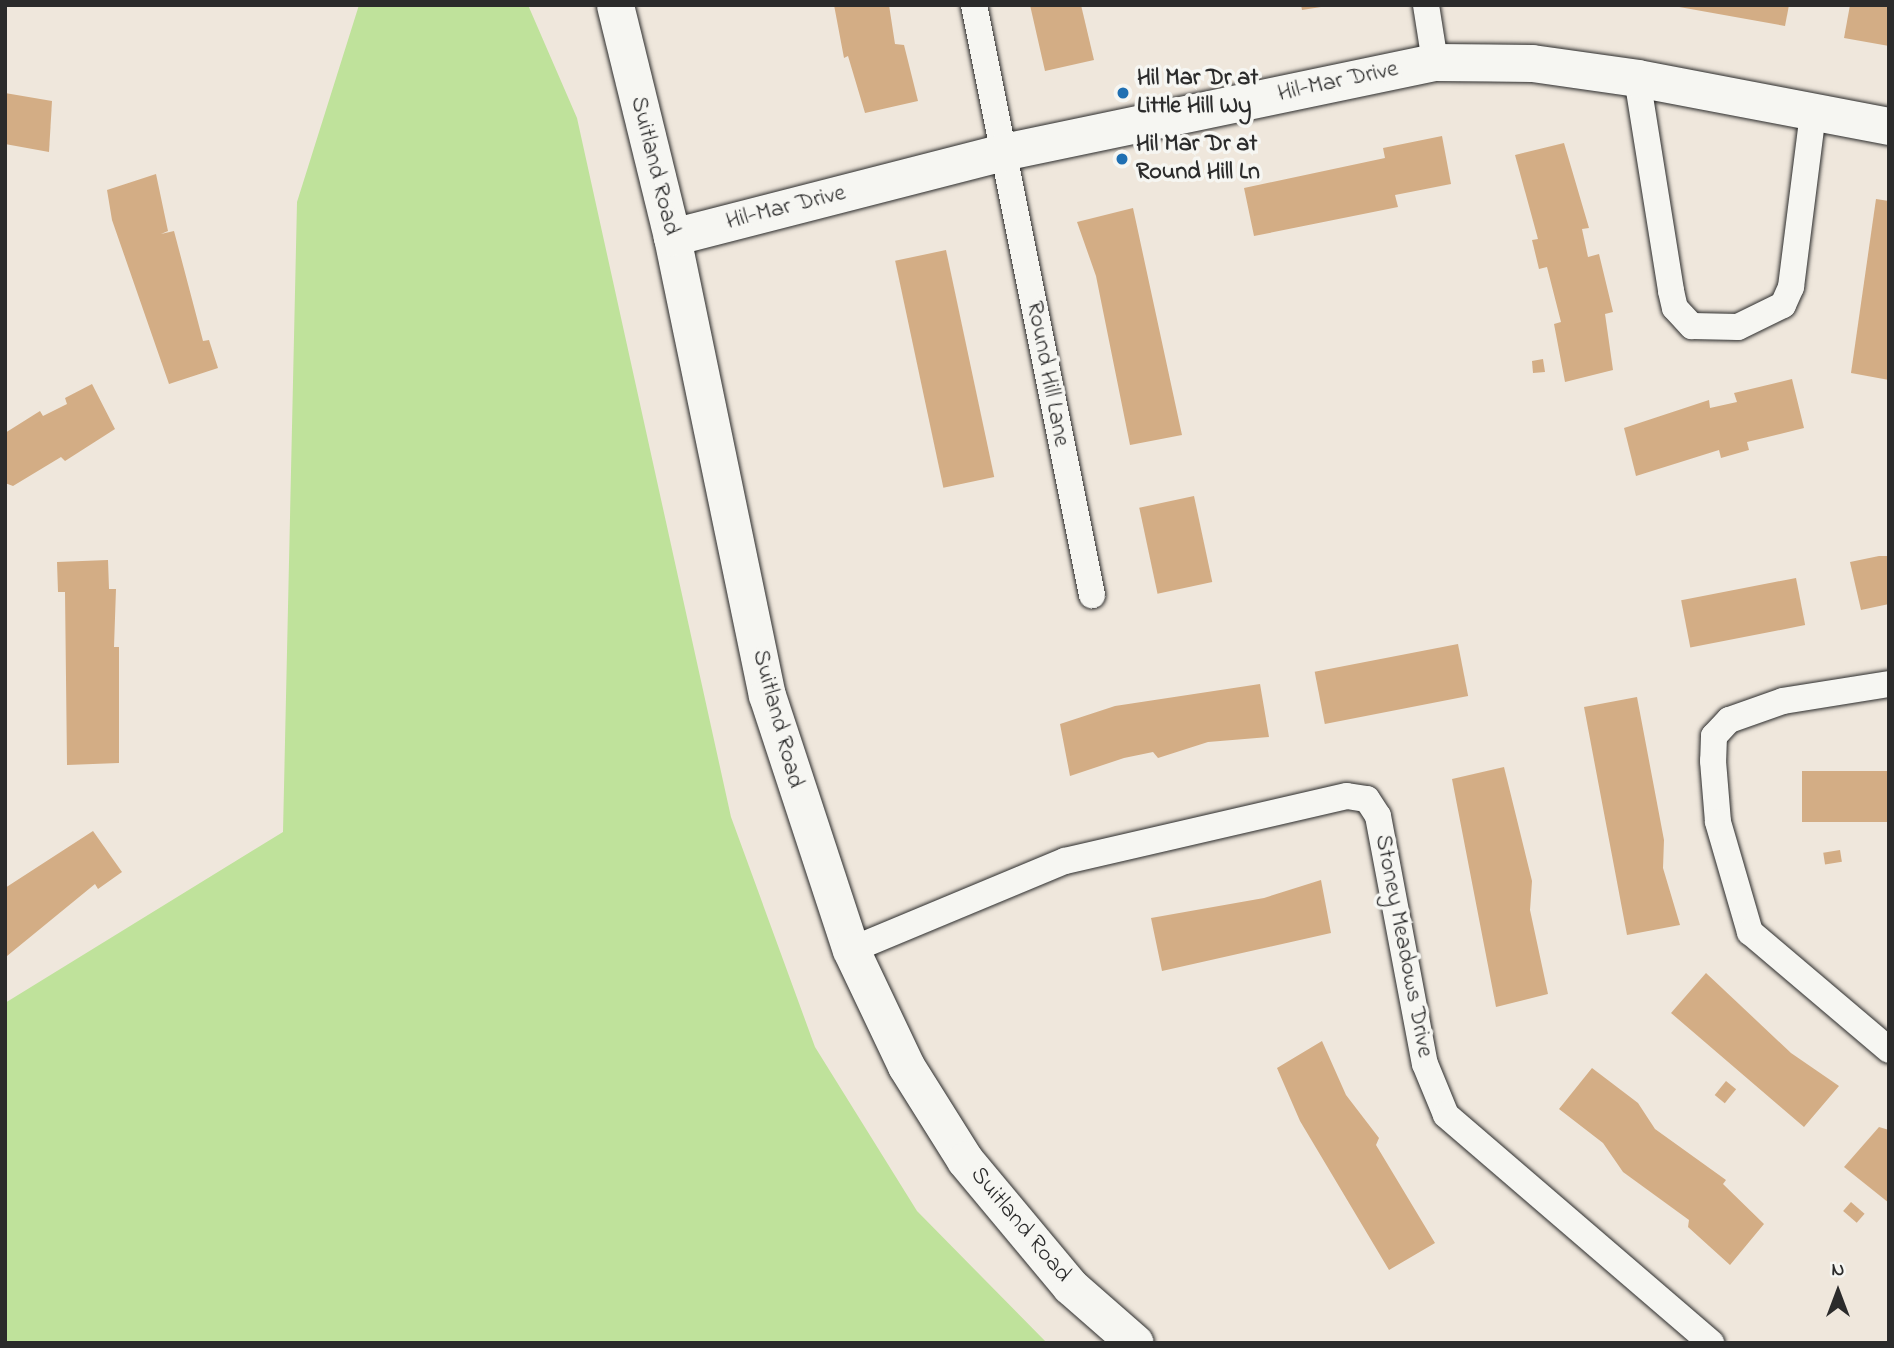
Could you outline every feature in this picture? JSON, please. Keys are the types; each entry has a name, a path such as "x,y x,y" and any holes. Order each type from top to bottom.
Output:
{"main road":[{"name":"Suitland Road","path":"615,5 672,237 767,695 851,950 906,1066 965,1160 1070,1286 1135,1343"},
{"name":"Hil-Mar Drive","path":"672,237 1003,152 1435,62 1532,63 1637,78 1889,126"}],"street":[{"name":"Round Hill Lane","path":"974,5 1092,595"},
{"path":"1426,5 1435,62"},
{"path":"1637,78 1673,299 1692,326 1738,327 1783,305 1791,287 1813,113"},
{"path":"1889,684 1783,701 1729,720 1714,736 1713,761 1718,822 1750,932 1889,1050"},
{"name":"Stoney Meadows Drive","path":"851,950 1065,861 1347,796 1367,799 1378,816 1425,1064 1446,1115 1711,1343"}],"green space":[{"path":"359,5 528,5 577,118 731,817 815,1047 917,1211 1047,1343 5,1343 5,1003 283,832 297,202"}],"building":[{"path":"834,5 889,5 895,44 904,45 918,101 865,113 848,56 844,58"},
{"path":"1030,5 1081,5 1094,60 1045,71"},
{"path":"1301,5 1321,5 1321,7 1302,10"},
{"path":"1668,5 1789,5 1785,26"},
{"path":"1850,5 1889,5 1889,46 1844,38"},
{"path":"5,93 52,101 49,152 5,144"},
{"path":"1442,136 1451,184 1395,195 1398,207 1254,236 1244,188 1385,158 1383,148"},
{"path":"1564,143 1589,228 1582,229 1588,257 1599,254 1613,312 1605,314 1613,370 1565,382 1554,324 1561,322 1547,267 1539,269 1532,240 1538,239 1515,155"},
{"path":"156,174 168,231 161,234 174,231 203,341 209,340 218,368 169,384 112,220 107,190"},
{"path":"1876,199 1889,201 1889,380 1851,373"},
{"path":"1133,208 1182,435 1130,445 1096,276 1077,222"},
{"path":"946,250 994,477 943,488 895,261"},
{"path":"1543,359 1545,372 1533,373 1532,361"},
{"path":"1792,379 1804,428 1747,442 1749,450 1721,458 1719,450 1636,476 1624,428 1709,400 1710,408 1737,402 1734,393"},
{"path":"92,384 115,429 65,461 61,457 13,486 5,483 5,433 40,411 43,416 67,404 65,398"},
{"path":"1194,496 1212,582 1158,594 1139,508"},
{"path":"1889,556 1889,604 1861,610 1850,562"},
{"path":"108,560 109,589 116,589 114,647 119,647 119,763 67,765 65,592 58,592 57,562"},
{"path":"1796,578 1805,625 1690,647 1681,600"},
{"path":"1458,644 1468,696 1325,724 1315,672"},
{"path":"1260,684 1269,737 1208,742 1158,758 1153,752 1124,758 1070,776 1060,724 1115,706"},
{"path":"1637,697 1664,840 1663,868 1680,925 1627,935 1584,707"},
{"path":"1504,767 1532,881 1530,910 1548,994 1496,1007 1452,779"},
{"path":"1802,771 1889,771 1889,822 1802,822"},
{"path":"93,831 122,872 98,889 95,884 7,956 5,888"},
{"path":"1840,850 1842,862 1825,865 1823,853"},
{"path":"1321,880 1331,933 1162,971 1151,918 1264,898"},
{"path":"1706,973 1791,1053 1839,1086 1804,1127 1671,1013"},
{"path":"1322,1041 1346,1095 1379,1138 1376,1145 1435,1243 1389,1270 1300,1121 1277,1068"},
{"path":"1592,1068 1638,1103 1655,1129 1726,1180 1723,1184 1764,1224 1730,1265 1688,1227 1689,1220 1623,1172 1603,1143 1559,1109"},
{"path":"1726,1081 1736,1089 1725,1103 1715,1095"},
{"path":"1879,1127 1889,1130 1889,1203 1844,1167"},
{"path":"1851,1202 1865,1214 1857,1223 1843,1211"}],"place":[{"name":"Hil Mar Dr at Little Hill Wy","path":"1123,93"},
{"name":"Hil Mar Dr at Round Hill Ln","path":"1122,159"}]}
